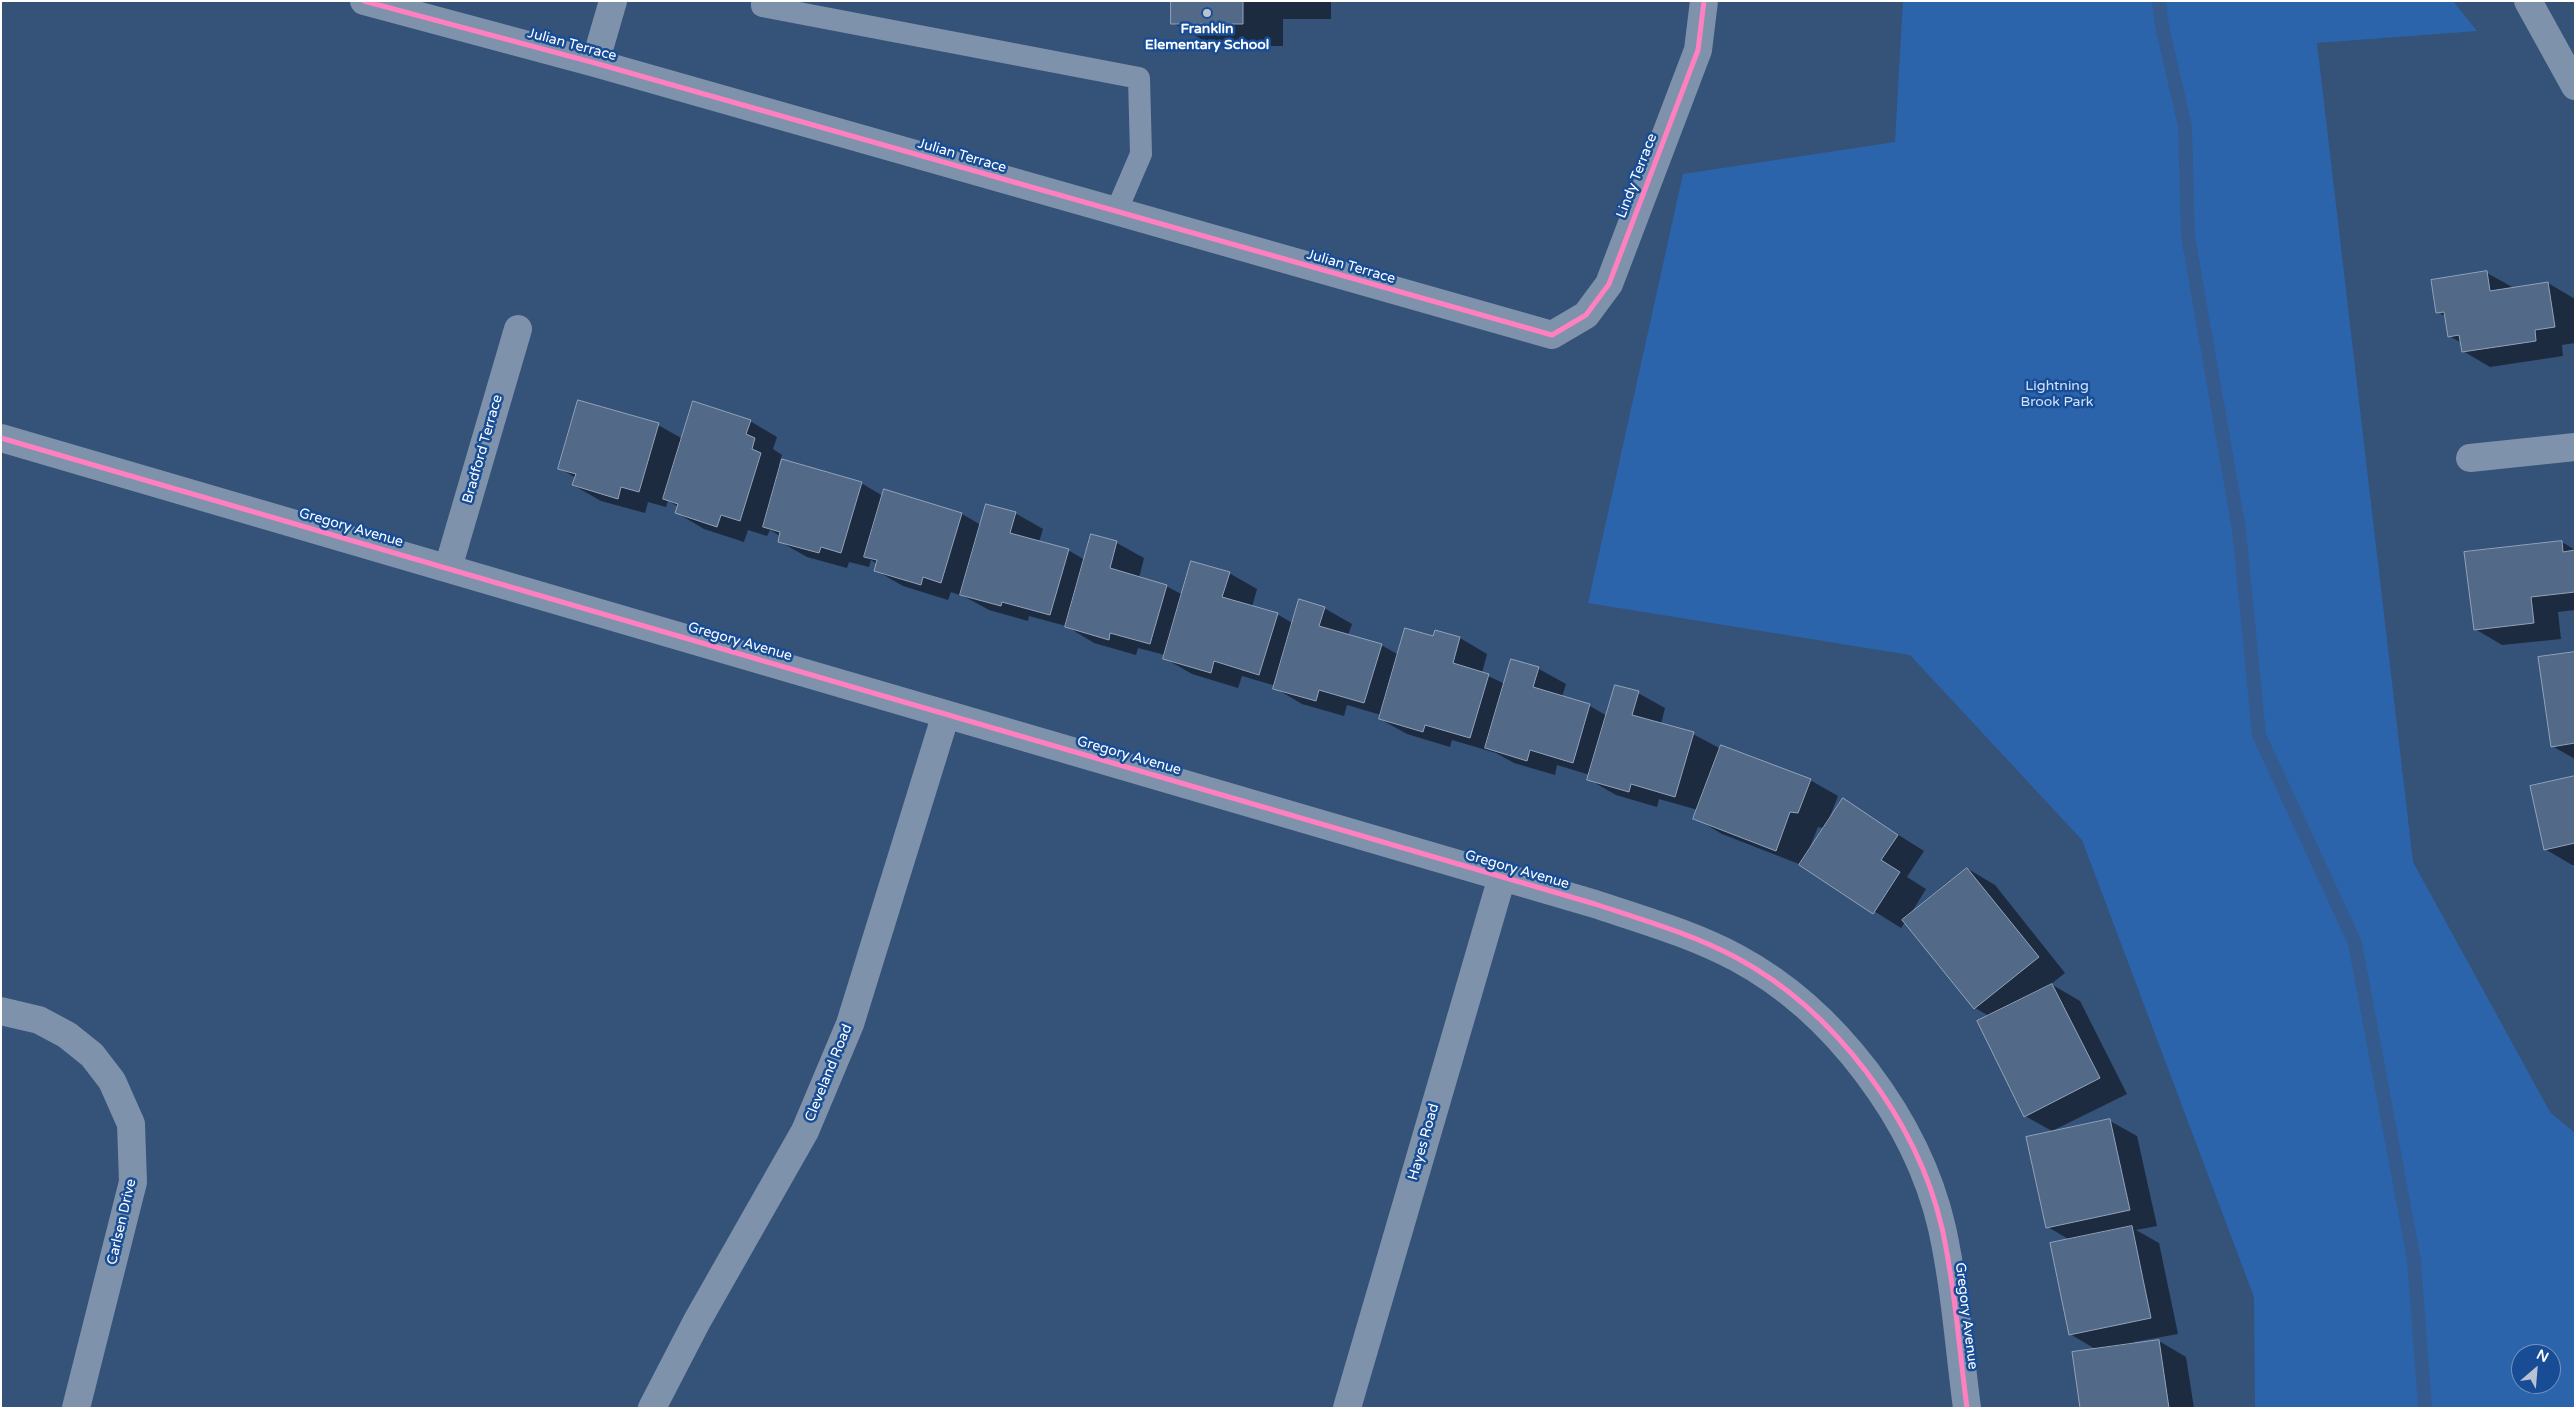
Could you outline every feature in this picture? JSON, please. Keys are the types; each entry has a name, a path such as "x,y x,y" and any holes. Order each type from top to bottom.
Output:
{"main road":[{"name":"Julian Terrace","path":"364,1 595,63 1552,335"},
{"path":"595,63 613,1"},
{"name":"Lindy Terrace","path":"1552,335 1586,315 1609,284 1698,50 1704,1"},
{"path":"2528,1 2575,86"},
{"name":"Bradford Terrace","path":"448,568 518,329"},
{"name":"Gregory Avenue","path":"1,438 1502,877 1655,924 1697,940 1736,958 1775,981 1809,1008 1865,1072 1890,1108 1912,1145 1928,1184 1941,1226 1950,1268 1967,1408"},
{"path":"2470,458 2575,447"},
{"name":"Cleveland Road","path":"652,1408 697,1321 805,1131 850,1024 946,714"},
{"name":"Hayes Road","path":"1347,1408 1502,877"},
{"name":"Carlsen Drive","path":"1,1011 39,1020 67,1035 92,1055 112,1081 131,1124 133,1182 76,1408"}],"lane":[{"path":"762,1 762,6 1139,78 1141,154 1116,212"}],"green space":[{"name":"Lightning Brook Park","path":"1903,1 2453,1 2477,31 2317,43 2413,862 2550,1112 2575,1133 2575,1408 2255,1408 2254,1297 2082,840 1910,655 1588,603 1683,174 1895,142"}],"building":[{"name":"Franklin Elementary School","path":"1171,1 1243,1 1243,24 1171,24"},
{"path":"2487,271 2490,291 2548,282 2555,327 2535,330 2536,341 2462,352 2459,335 2448,337 2444,312 2436,313 2431,280"},
{"path":"578,400 659,423 639,492 621,487 618,499 572,485 576,474 558,469"},
{"path":"693,401 751,420 746,434 755,438 752,449 761,453 740,521 721,515 717,527 675,513 678,504 663,499"},
{"path":"782,459 862,482 841,553 821,547 819,553 778,542 780,532 763,527"},
{"path":"884,489 962,513 941,583 923,577 921,585 874,571 877,560 864,557"},
{"path":"986,504 1016,512 1010,533 1069,549 1050,615 1002,602 1001,606 960,595"},
{"path":"1091,534 1117,541 1110,568 1167,585 1150,644 1110,633 1109,640 1065,627"},
{"path":"2562,541 2563,552 2575,550 2575,592 2531,597 2534,623 2474,630 2464,552"},
{"path":"1191,561 1230,572 1222,597 1278,613 1259,675 1214,661 1211,673 1163,659"},
{"path":"1299,599 1325,607 1319,626 1382,644 1364,703 1319,690 1316,701 1273,689"},
{"path":"1405,628 1433,636 1435,630 1460,637 1453,663 1489,674 1470,738 1425,725 1423,732 1379,719"},
{"path":"2575,652 2575,743 2551,747 2538,657"},
{"path":"1511,659 1539,667 1533,687 1590,704 1573,763 1530,750 1527,761 1485,748"},
{"path":"1615,685 1639,691 1632,715 1694,732 1675,797 1631,784 1629,792 1587,780"},
{"path":"1721,745 1811,779 1798,813 1790,812 1776,851 1693,819"},
{"path":"2575,776 2575,843 2544,850 2530,786"},
{"path":"1843,798 1898,835 1881,860 1900,872 1873,914 1799,865"},
{"path":"1967,868 2039,957 1974,1009 1902,920"},
{"path":"2052,984 2100,1078 2024,1117 1977,1021"},
{"path":"2110,1119 2130,1210 2046,1228 2026,1137"},
{"path":"2132,1226 2151,1318 2069,1335 2050,1243"},
{"path":"2159,1340 2169,1408 2080,1408 2072,1352"}],"waterway":[{"path":"2159,1 2162,26 2185,126 2188,236 2239,530 2259,735 2355,943 2414,1260 2425,1408"}],"cycle path":[{"path":"364,1 595,63 1552,335 1586,315 1609,284 1698,50 1704,1"},
{"path":"1,438 1595,904 1667,928 1720,949 1773,980 1806,1007 1838,1038 1866,1072 1892,1109 1913,1148 1930,1188 1942,1228 1954,1295 1967,1408"}],"place":[{"name":"Franklin Elementary School","path":"1207,13"}]}
